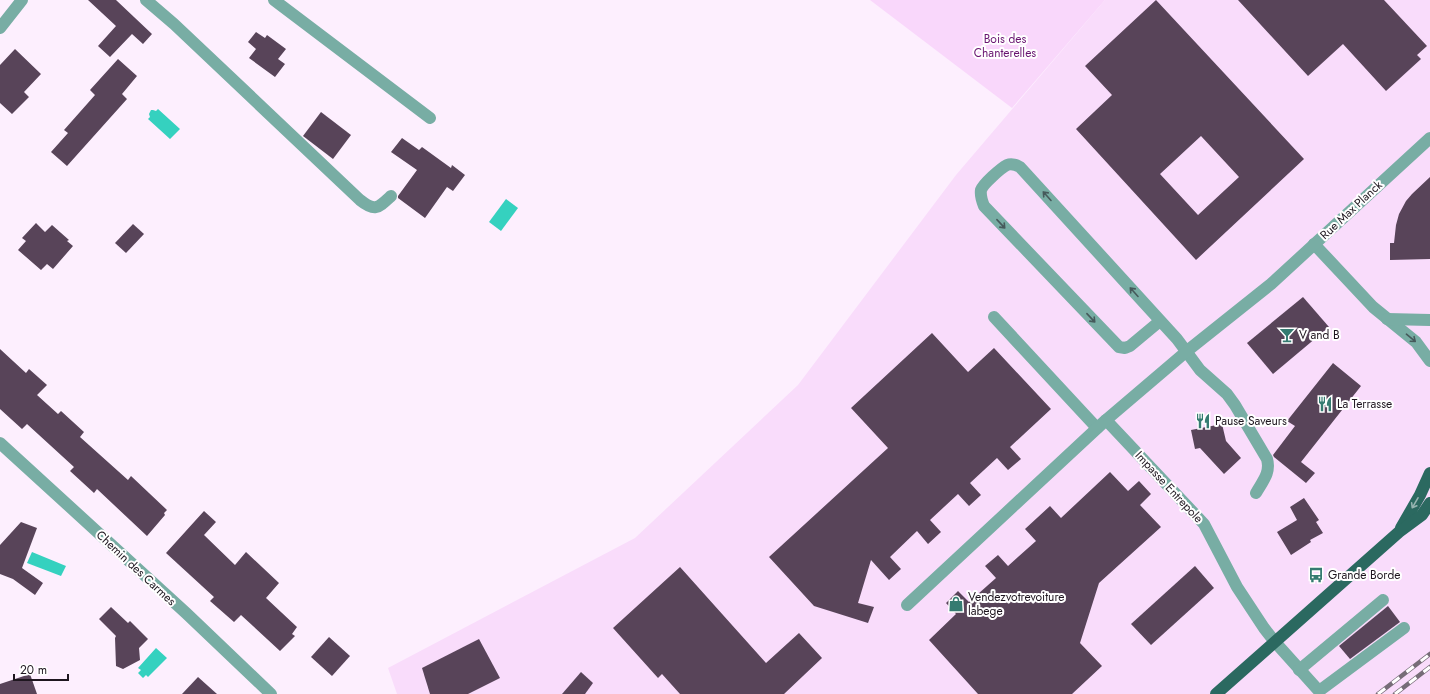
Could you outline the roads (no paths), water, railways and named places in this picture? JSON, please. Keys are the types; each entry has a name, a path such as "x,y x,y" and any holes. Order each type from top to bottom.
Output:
{"main road":[{"path":"1399,532 1420,495 1430,473"},
{"path":"1216,694 1399,532 1422,515 1430,503"}],"street":[{"path":"0,28 22,0"},
{"path":"146,0 174,24 369,208 380,206 391,196"},
{"path":"274,0 430,118"},
{"name":"Rue Max Planck","path":"1430,138 1314,244 1372,307 1416,342 1430,361"},
{"path":"1160,321 1130,346 1125,348 1119,346 984,206 981,200 981,191 986,184 1007,165 1013,164 1020,167 1160,321 1187,351 1200,370 1226,394 1267,460 1269,466 1268,472 1256,493"},
{"path":"907,605 1106,420 1187,351 1271,284 1314,244"},
{"path":"994,317 1097,428"},
{"path":"1387,319 1430,320"},
{"name":"Impasse Entrepole","path":"1106,420 1204,524 1237,587 1264,628 1299,670 1319,691 1404,628"},
{"name":"Chemin des Carmes","path":"0,443 180,608 271,694"},
{"path":"1299,670 1383,600"}],"railway":[{"path":"1378,694 1430,654"},
{"path":"1395,694 1430,667"}],"place":[{"name":"V and B","path":"1287,335"},
{"name":"La Terrasse","path":"1325,404"},
{"name":"Pause Saveurs","path":"1203,421"},
{"name":"Grande Borde","path":"1316,575"},
{"name":"Vendezvotrevoiture labege","path":"956,604"}],"park label":[{"name":"Bois des Chanterelles","path":"1005,46"}]}
